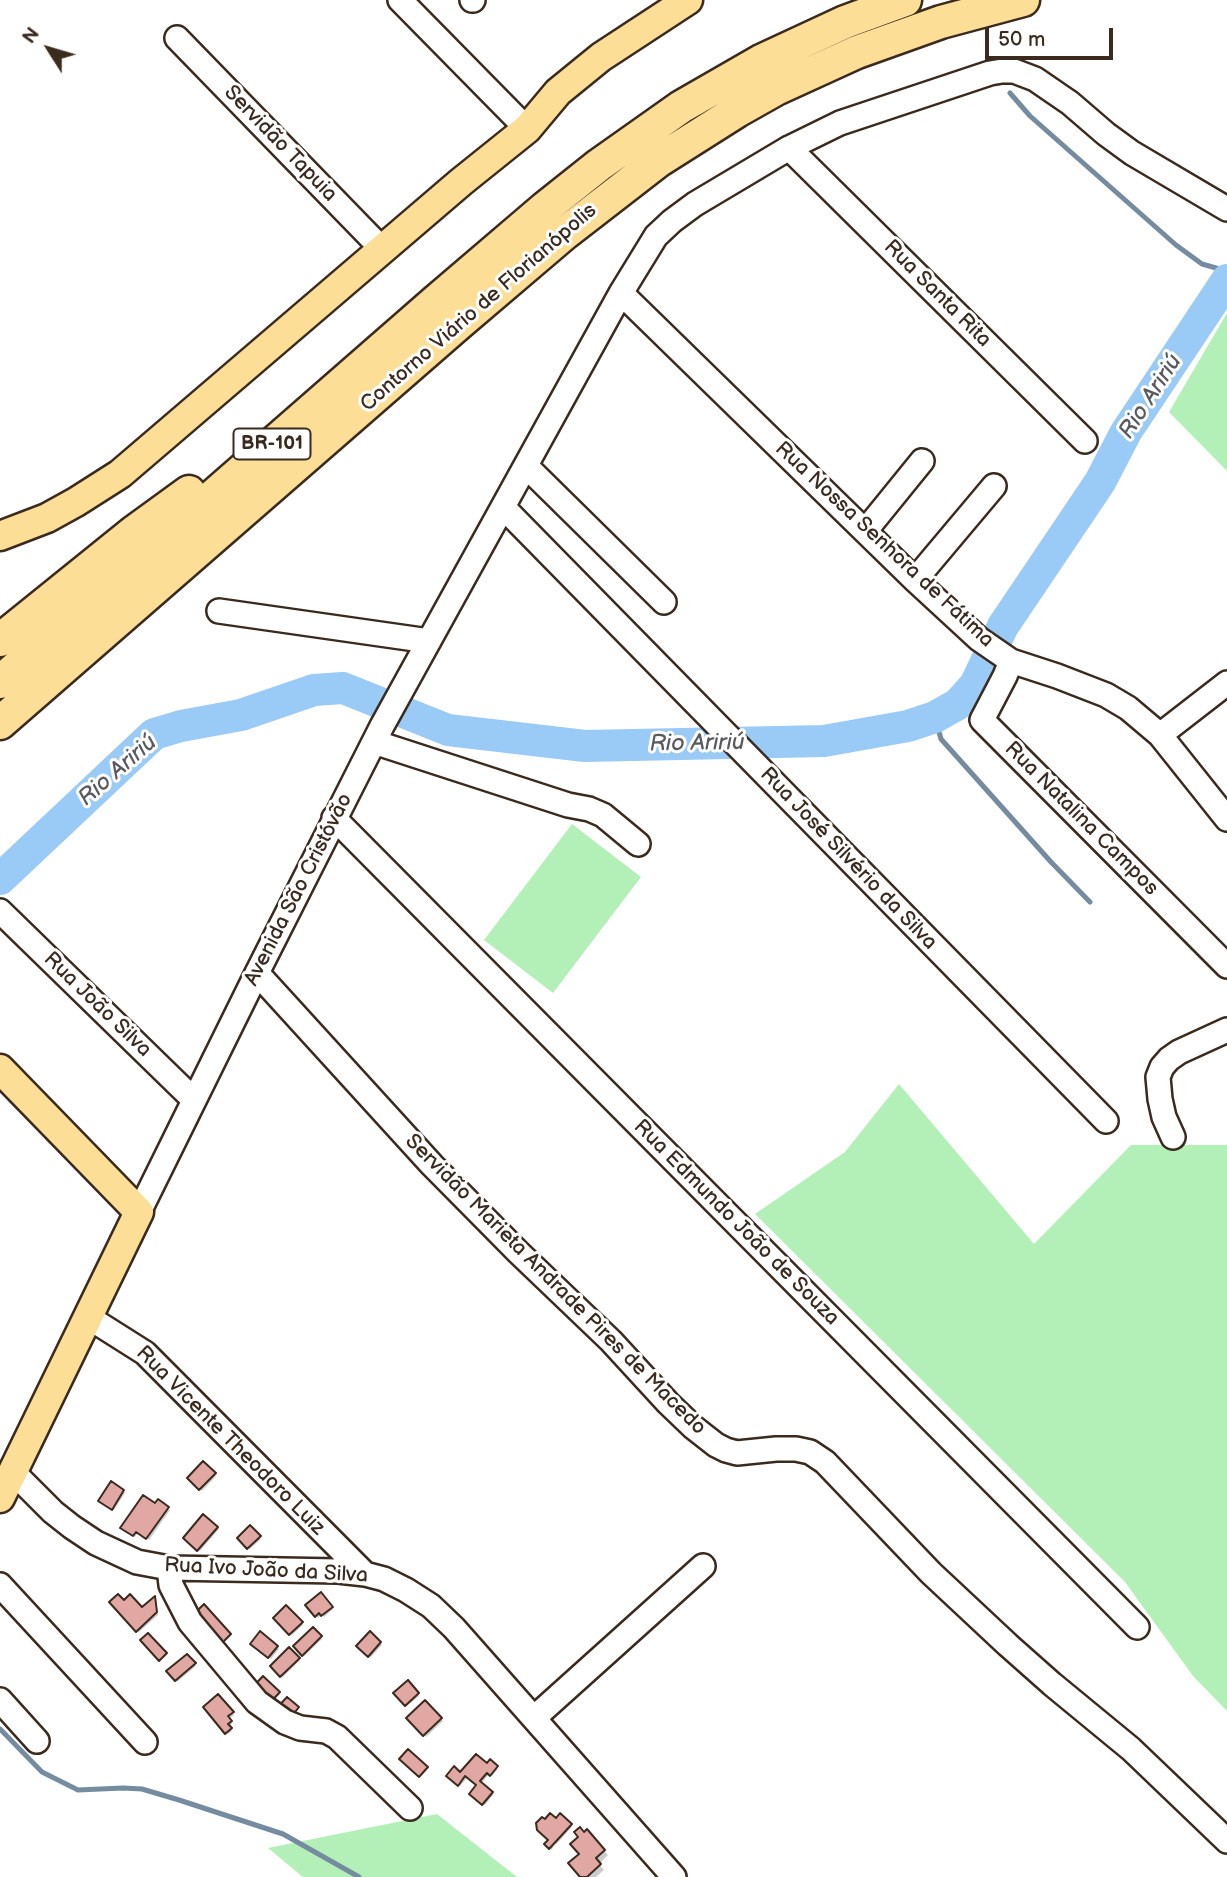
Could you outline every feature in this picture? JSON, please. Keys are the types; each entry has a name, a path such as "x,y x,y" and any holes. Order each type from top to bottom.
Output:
{"highway":[{"name":"Contorno Viário de Florianópolis","path":"0,682 545,208 640,135 701,95 761,61 845,22 905,0"},
{"name":"Contorno Viário de Florianópolis","path":"0,723 524,267 658,161 776,89 847,56 941,22 1023,0"},
{"path":"0,640 134,532 240,458 285,433"},
{"name":"BR-101","path":"0,735 59,672"}],"main road":[{"path":"0,536 66,508 120,474 382,249 527,129 558,92 601,57 688,0"},
{"path":"0,1069 139,1212"},
{"name":"Avenida São Cristóvão","path":"0,1498 139,1212"}],"street":[{"path":"400,0 527,129"},
{"name":"Servidão Tapuia","path":"177,38 382,249"},
{"name":"Avenida São Cristóvão","path":"139,1212 378,734 621,293 656,236 672,221 695,204 789,148 840,123 990,73 1014,71 1035,79 1070,103 1132,153 1227,209"},
{"name":"Rua Santa Rita","path":"789,148 1085,441"},
{"name":"Rua Nossa Senhora de Fátima","path":"621,293 979,639 1006,658 1106,695 1128,708 1160,735 1227,820"},
{"path":"866,530 922,461"},
{"path":"526,466 664,602"},
{"path":"915,580 994,486"},
{"name":"Rua José Silvério da Silva","path":"503,507 1106,1121"},
{"path":"219,611 429,641"},
{"name":"Rua Natalina Campos","path":"1006,658 998,691 982,720 1227,966"},
{"path":"1160,735 1227,683"},
{"path":"378,734 568,805 589,809 603,816 638,844"},
{"name":"Rua Edmundo João de Souza","path":"334,818 1137,1627"},
{"name":"Rua João Silva","path":"0,911 194,1100"},
{"name":"Servidão Marieta Andrade Pires de Macedo","path":"257,973 441,1174 611,1341 693,1427 726,1450 737,1452 796,1449 810,1452 825,1462 931,1573 1052,1684 1131,1749 1227,1841"},
{"path":"1173,1137 1160,1100 1158,1077 1162,1068 1179,1052 1227,1030"},
{"name":"Rua Vicente Theodoro Luiz","path":"88,1317 145,1353 365,1574"},
{"name":"Rua Ivo João da Silva","path":"13,1472 53,1511 96,1543 137,1562 170,1568 338,1571 384,1579 406,1590 431,1606 454,1628 674,1877"},
{"path":"534,1718 703,1566"},
{"path":"170,1568 172,1585 190,1622 257,1702 292,1725 326,1731 337,1737 410,1808"},
{"path":"0,1585 145,1742"},
{"path":"0,1700 37,1741"}],"green space":[{"path":"1227,313 1227,471 1169,412"},
{"path":"572,824 641,877 553,993 484,940"},
{"path":"899,1084 1034,1244 1131,1145 1227,1145 1227,1711 1193,1676 1125,1582 755,1214 845,1152"},
{"path":"437,1814 517,1877 303,1877 268,1848"}],"building":[{"path":"203,1461 216,1473 199,1490 187,1478"},
{"path":"111,1481 124,1490 112,1510 98,1501"},
{"path":"143,1495 155,1503 158,1499 169,1507 146,1539 136,1532 133,1536 120,1528"},
{"path":"203,1514 218,1527 197,1551 183,1538"},
{"path":"250,1525 261,1536 247,1549 237,1538"},
{"path":"321,1592 333,1607 315,1617 305,1605"},
{"path":"118,1594 124,1600 130,1594 142,1607 155,1596 157,1612 136,1632 109,1602"},
{"path":"204,1604 231,1634 220,1645 193,1615"},
{"path":"286,1605 303,1622 289,1635 273,1618"},
{"path":"313,1627 322,1636 302,1656 293,1646"},
{"path":"260,1631 278,1646 268,1658 250,1644"},
{"path":"370,1631 381,1642 368,1657 356,1646"},
{"path":"148,1633 167,1653 159,1661 140,1640"},
{"path":"289,1647 300,1658 280,1677 270,1666"},
{"path":"187,1654 196,1663 175,1681 166,1671"},
{"path":"263,1676 280,1692 267,1706 250,1690"},
{"path":"408,1680 419,1693 405,1706 393,1693"},
{"path":"218,1694 234,1712 228,1716 232,1721 228,1724 232,1728 225,1734 203,1707"},
{"path":"287,1697 299,1707 288,1721 275,1710"},
{"path":"425,1700 442,1718 423,1736 406,1718"},
{"path":"408,1749 428,1767 419,1777 399,1759"},
{"path":"476,1754 487,1763 490,1759 498,1766 490,1776 487,1773 480,1781 493,1792 482,1805 469,1794 476,1785 465,1776 458,1786 446,1776 454,1766 460,1772"},
{"path":"550,1813 556,1818 560,1813 572,1824 549,1849 544,1844 548,1840 537,1830 536,1823"},
{"path":"580,1827 584,1832 587,1829 605,1850 596,1858 601,1864 587,1877 580,1877 568,1863 579,1854 570,1844 578,1837 574,1832"}],"waterway":[{"path":"1010,93 1030,116 1176,245 1202,264 1227,271"},
{"name":"Rio Aririú","path":"0,879 154,734 241,715 314,690 343,688 448,730 585,746 824,741 908,726 935,717 958,704 975,685 1003,626 1100,482 1126,432 1227,280"},
{"path":"935,717 941,739 1090,902"},
{"path":"0,1729 42,1772 78,1790 142,1789 179,1800 283,1834 359,1877"}]}
